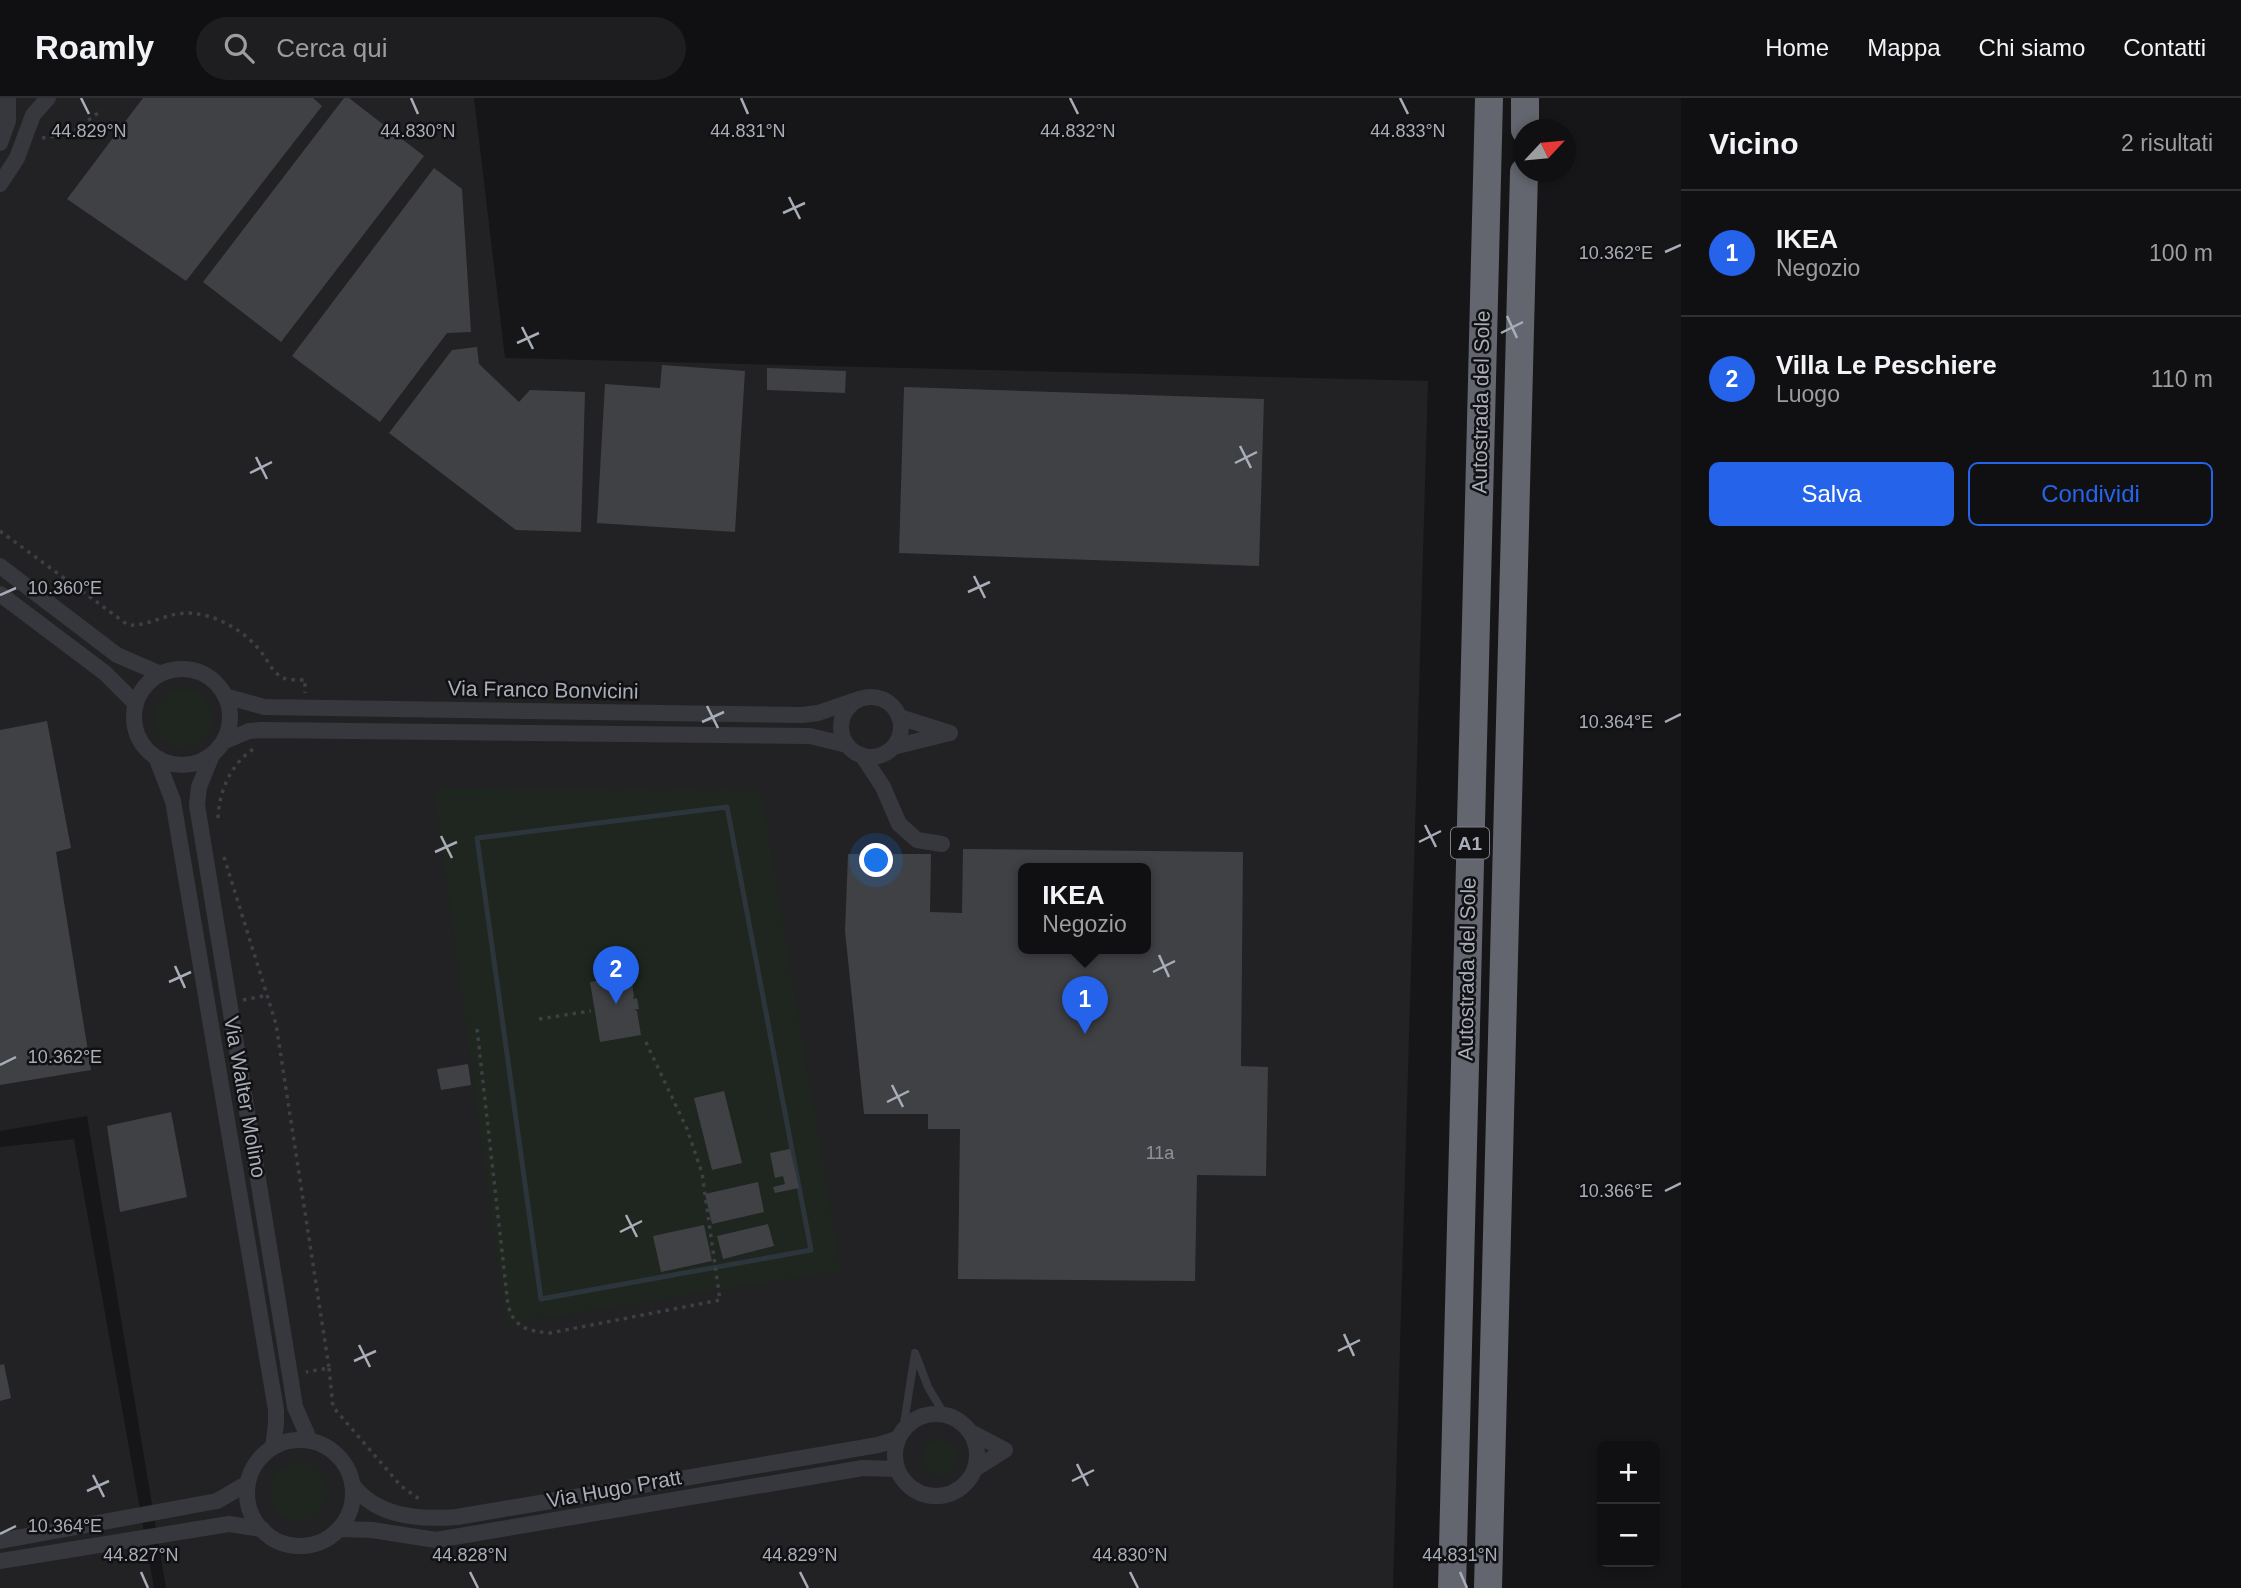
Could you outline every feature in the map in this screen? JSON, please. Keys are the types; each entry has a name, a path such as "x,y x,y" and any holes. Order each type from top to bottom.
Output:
{"highway":[{"name":"Autostrada del Sole","path":"1452,1588 1489,98"},
{"path":"1525,98 1525,119"},
{"name":"Autostrada del Sole","path":"1488,1588 1524,182"}],"street":[{"path":"0,143 8,121 8,98"},
{"path":"0,184 17,158 33,115 48,98"},
{"path":"0,566 117,655 161,674"},
{"path":"0,594 105,673 136,704 150,682 161,674 176,670 191,670 211,680 225,696"},
{"name":"Via Franco Bonvicini","path":"225,696 264,707 802,715 818,713 859,699"},
{"name":"Via Walter Molino","path":"225,696 230,720 199,787 197,805 290,1375 296,1407 310,1441"},
{"path":"847,745 843,736 842,720 851,704 859,699 878,698 887,702 899,717 950,733 891,749 880,755 862,755"},
{"name":"Via Walter Molino","path":"136,704 134,719 137,733 144,747 156,757 173,801 274,1399 276,1424 273,1447"},
{"path":"883,787 891,749 900,733 899,717"},
{"name":"Via Franco Bonvicini","path":"218,749 249,731 274,730 810,736 847,745 862,755"},
{"path":"156,757 178,765 190,764 218,749"},
{"path":"862,755 883,787 899,824 917,840 942,844"},
{"path":"969,1430 975,1442 975,1469 968,1482 958,1491 933,1497 910,1489 894,1459 900,1435 921,1416 944,1415 1005,1450 975,1469"},
{"name":"Via Hugo Pratt","path":"352,1484 371,1504 386,1511 435,1519 878,1445 900,1435"},
{"path":"293,1440 310,1441 336,1453 346,1467 352,1484 352,1502 339,1529 321,1542 303,1546 286,1544 262,1529 250,1511 248,1483 258,1460 273,1447 293,1440"},
{"name":"Via Hugo Pratt","path":"339,1529 372,1530 436,1540 863,1468 897,1469"},
{"path":"0,1541 217,1501 248,1483"},
{"path":"0,1561 229,1524 262,1529"}],"lane":[{"path":"900,1435 915,1353 928,1387 944,1415"}],"path":[{"path":"26,135 39,138 63,136 84,125 102,110"},
{"path":"0,531 128,625 141,625 179,612 202,614 226,623 248,637 273,670 283,678 305,680 305,708"},
{"path":"218,825 219,802 229,774 248,752 258,746"},
{"path":"222,848 276,1024 333,1406 401,1486 425,1502"},
{"path":"539,1019 591,1011"},
{"path":"477,1029 508,1305 518,1325 530,1331 550,1333 720,1300 716,1260 698,1162 687,1129 644,1038"},
{"path":"290,1375 329,1368"}],"shaded area":[{"path":"0,98 474,98 505,358 1428,381 1393,1588 166,1588 87,1116 0,1131"},
{"path":"183,689 199,694 207,702 212,718 207,734 199,742 183,747 167,742 159,734 154,718 159,702 167,694"},
{"path":"434,788 761,790 841,1271 506,1324"},
{"path":"74,1139 154,1588 0,1588 0,1147"},
{"path":"940,1440 953,1445 958,1458 953,1471 940,1476 927,1471 922,1458 927,1445"},
{"path":"299,1463 310,1465 323,1476 328,1492 326,1503 315,1516 299,1521 288,1519 275,1508 270,1492 272,1481 283,1468"}],"building":[{"path":"143,98 313,98 322,106 186,281 67,199"},
{"path":"344,98 349,98 424,156 281,342 203,282"},
{"path":"434,168 462,189 471,332 447,333 380,422 292,356"},
{"path":"477,347 479,364 519,402 530,390 585,392 581,532 516,530 389,433 452,350"},
{"path":"662,365 745,371 735,532 597,523 605,384 660,388"},
{"path":"767,368 846,371 845,393 767,390"},
{"path":"904,387 1264,399 1259,566 899,553"},
{"path":"47,721 71,848 56,852 91,1070 0,1085 0,730"},
{"path":"963,849 1243,852 1241,1066 1268,1067 1266,1176 1197,1175 1195,1281 958,1279 960,1129 928,1129 928,1114 864,1114 845,931 848,854 931,854 930,912 962,913"},
{"path":"631,975 633,999 637,998 639,1009 634,1010 637,1011 641,1035 600,1042 590,982"},
{"path":"468,1064 471,1085 441,1090 437,1069"},
{"path":"724,1091 742,1163 712,1170 694,1098"},
{"path":"171,1112 187,1197 120,1212 107,1126"},
{"path":"790,1149 799,1188 775,1193 773,1187 785,1184 783,1176 775,1178 770,1153"},
{"path":"758,1182 764,1212 712,1224 705,1194"},
{"path":"768,1224 774,1246 723,1259 717,1236"},
{"path":"704,1225 712,1261 661,1272 653,1236"},
{"path":"4,1364 11,1398 0,1401 0,1365"}],"waterway":[{"path":"727,807 811,1250 541,1299 477,838 727,807"}],"place":[{"name":"Villa Le Peschiere","path":"616,1004"},
{"name":"IKEA","path":"1085,1034"}]}
